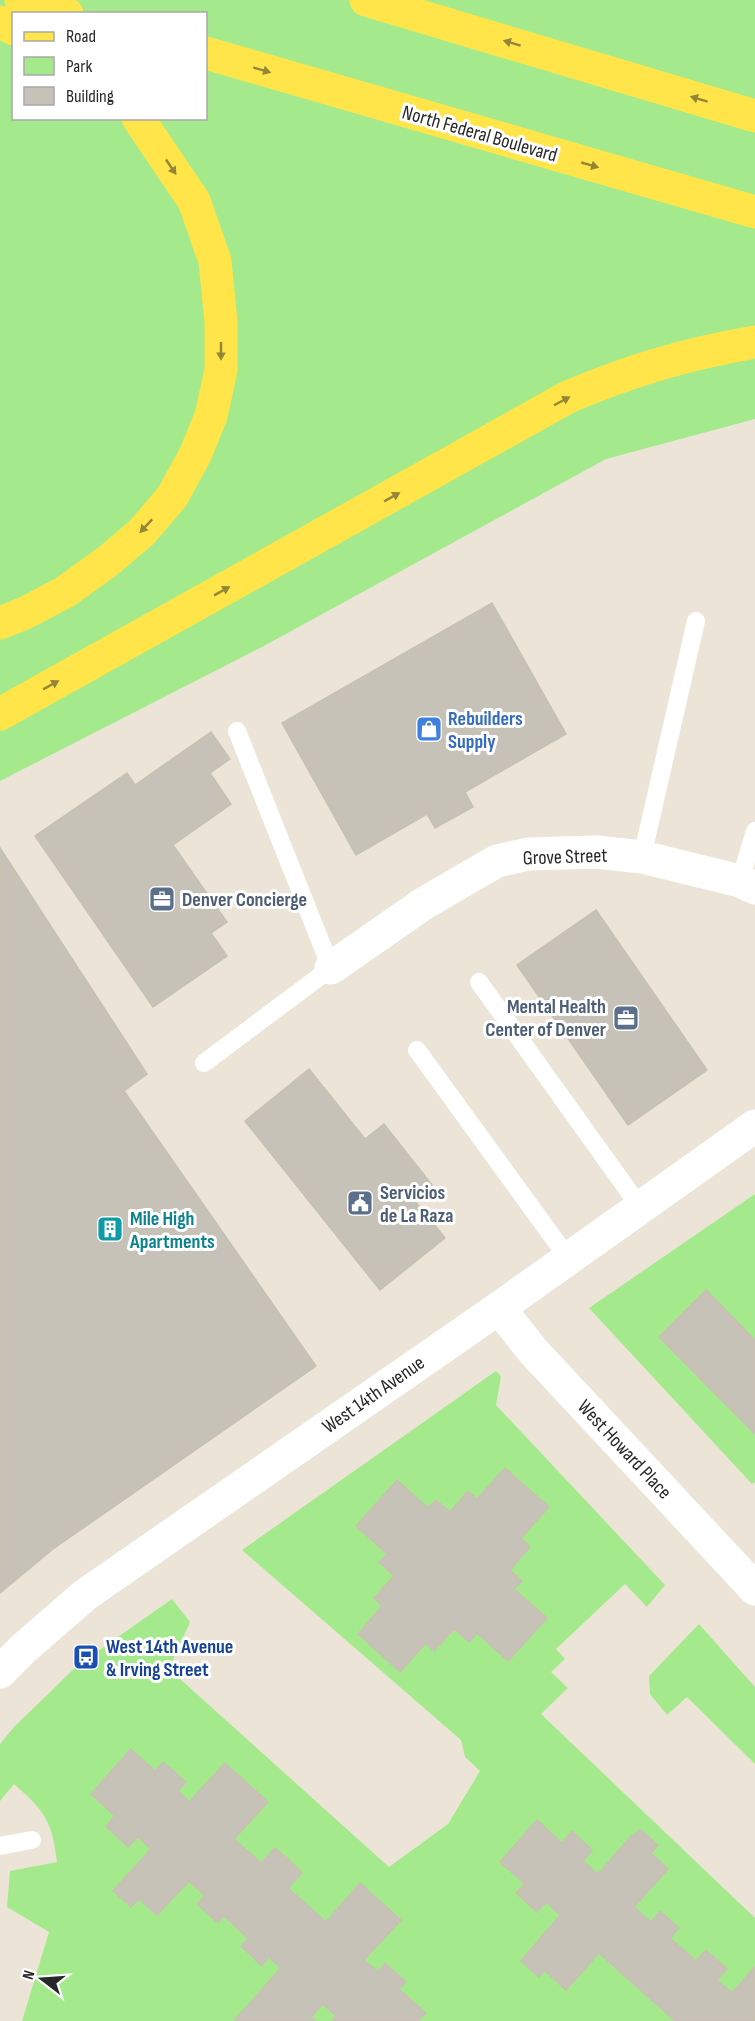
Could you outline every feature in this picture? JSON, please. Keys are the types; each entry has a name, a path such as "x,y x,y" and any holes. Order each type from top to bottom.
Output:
{"main road":[{"path":"21,0 60,12"},
{"path":"366,0 755,116"},
{"name":"North Federal Boulevard","path":"207,53 755,212"},
{"path":"0,623 65,592 108,561 142,532 172,497 195,455 211,416 220,370 221,322 215,261 194,201 139,120"},
{"path":"0,714 568,398 616,376 662,361 755,342"}],"street":[{"name":"Grove Street","path":"330,968 423,904 497,861 528,854 597,852 642,857 747,885"},
{"name":"West 14th Avenue","path":"0,1672 85,1595 499,1308 755,1126"},
{"name":"West Howard Place","path":"499,1308 533,1350 755,1589"}],"lane":[{"path":"642,857 696,621"},
{"path":"204,1063 330,968 237,731"},
{"path":"747,885 755,831"},
{"path":"479,982 640,1207"},
{"path":"417,1050 568,1258"},
{"path":"0,1846 32,1840"}],"green space":[{"path":"0,0 755,0 755,419 606,459 262,647 0,781"},
{"path":"755,1194 755,1482 752,1484 589,1308"},
{"path":"496,1371 501,1376 496,1405 665,1585 647,1607 625,1584 556,1649 565,1659 551,1672 568,1688 541,1714 755,1918 755,2021 22,2021 49,1932 7,1907 10,1871 57,1862 49,1826 33,1802 14,1784 0,1801 0,1744 14,1727 78,1665 172,1599 190,1622 169,1669 389,1867 448,1824 480,1771 465,1757 461,1740 242,1550"},
{"path":"699,1624 755,1687 755,1764 687,1697 667,1715 650,1694 649,1676"}],"building":[{"path":"492,603 566,734 465,792 473,807 435,828 427,814 356,855 282,723"},
{"path":"211,732 230,759 210,773 231,804 173,845 227,922 211,933 227,956 153,1007 35,836 127,773 135,785"},
{"name":"Mile High Apartments","path":"0,848 147,1074 124,1091 316,1366 53,1549 0,1593"},
{"path":"596,910 707,1070 628,1125 517,965"},
{"path":"309,1069 365,1139 384,1124 432,1185 414,1200 445,1238 380,1290 245,1121"},
{"path":"706,1290 755,1340 755,1434 659,1337"},
{"path":"505,1468 549,1507 521,1538 530,1547 510,1570 522,1581 514,1589 547,1618 508,1661 477,1633 469,1642 454,1629 434,1651 426,1643 400,1672 358,1634 382,1606 374,1598 394,1576 379,1562 387,1554 356,1526 397,1480 428,1508 436,1500 450,1512 468,1491 477,1499"},
{"path":"131,1749 155,1771 163,1762 186,1782 178,1791 189,1802 225,1763 268,1802 234,1839 261,1863 275,1848 289,1860 302,1873 288,1888 326,1922 360,1883 401,1920 364,1960 378,1972 385,1963 406,1982 399,1989 426,2013 418,2021 332,2021 336,2016 323,2004 311,2017 316,2021 234,2021 281,1968 269,1957 262,1966 241,1946 248,1938 224,1916 218,1923 197,1904 205,1896 189,1881 157,1915 139,1899 131,1907 113,1891 151,1849 138,1837 128,1847 106,1826 115,1816 91,1794"},
{"path":"537,1820 562,1843 572,1831 592,1850 583,1861 598,1874 640,1829 658,1845 651,1853 668,1869 634,1907 651,1922 660,1911 679,1928 670,1938 696,1961 706,1950 727,1969 717,1980 732,1993 755,1967 755,2021 675,2021 599,1953 566,1990 544,1970 539,1977 521,1961 560,1915 546,1902 537,1912 516,1893 525,1884 500,1862"}],"place":[{"name":"Rebuilders Supply","path":"429,729"},
{"name":"Denver Concierge","path":"162,899"},
{"name":"Mental Health Center of Denver","path":"626,1018"},
{"name":"Servicios de La Raza","path":"360,1203"},
{"name":"Mile High Apartments","path":"110,1229"},
{"name":"West 14th Avenue & Irving Street","path":"86,1657"}]}
